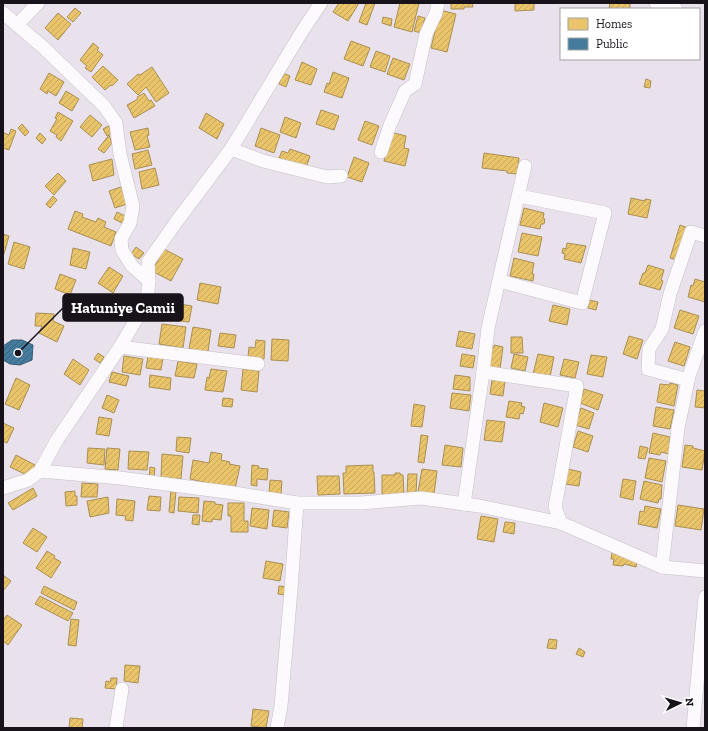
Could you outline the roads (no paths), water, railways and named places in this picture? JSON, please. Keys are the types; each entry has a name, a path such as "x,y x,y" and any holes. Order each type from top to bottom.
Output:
{"street":[{"path":"16,25 38,3"},
{"path":"3,488 28,480 40,471 57,440 120,347 147,301 149,281 148,262 232,149 301,33 321,3"},
{"path":"381,152 390,125 404,92 415,84 426,34 436,13 438,3"},
{"path":"656,3 673,8"},
{"path":"3,13 43,47 104,106 116,123 120,154 133,206 130,223 121,239 122,250 132,266 149,281"},
{"path":"232,149 263,162 327,177 341,176"},
{"path":"464,504 488,328 500,281 525,166"},
{"path":"500,281 582,303 605,213 519,196"},
{"path":"688,380 648,369 649,349 662,329 670,294 691,232 705,236"},
{"path":"662,567 678,428 688,380 705,331"},
{"path":"120,347 258,364"},
{"path":"483,372 577,386 555,507 561,523"},
{"path":"40,471 120,478 297,503 362,503 421,498 464,504 561,523 662,567 705,571"},
{"path":"277,728 281,706 297,503"},
{"path":"693,728 705,598"},
{"path":"116,728 122,689"}],"place":[{"name":"Hatuniye Camii","path":"18,353"}]}
